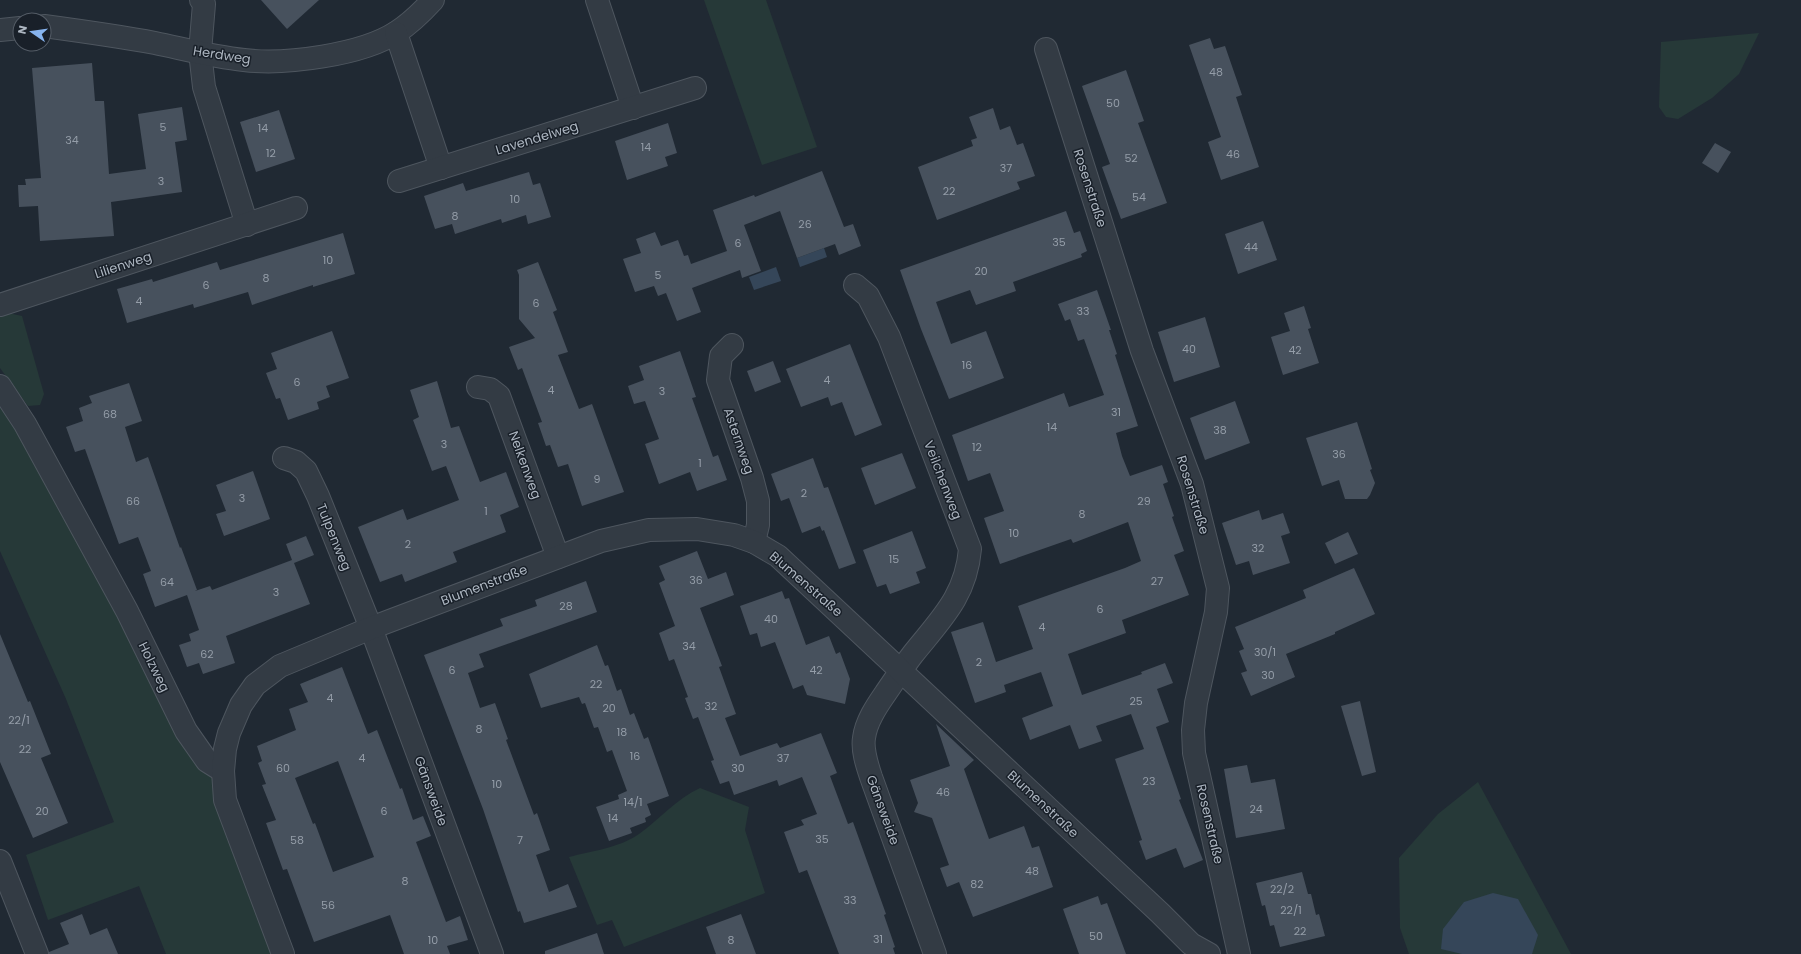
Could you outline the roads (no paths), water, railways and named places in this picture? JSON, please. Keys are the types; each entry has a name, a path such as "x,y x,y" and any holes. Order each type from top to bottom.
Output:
{"street":[{"path":"201,0 204,4 200,52 204,87 247,225"},
{"name":"Herdweg","path":"52,27 154,43 245,60 302,60 330,56 359,48 396,33 418,16 433,0"},
{"path":"597,0 633,108"},
{"path":"0,30 12,29"},
{"path":"396,33 441,168"},
{"name":"Rosenstraße","path":"1046,49 1142,351 1192,484 1217,582 1216,612 1196,702 1194,753 1238,954"},
{"name":"Lavendelweg","path":"399,181 695,88"},
{"name":"Lilienweg","path":"0,305 296,208"},
{"name":"Veilchenweg","path":"855,285 868,296 889,337 970,549 968,568 958,594 942,620 901,670"},
{"name":"Asternweg","path":"732,345 721,356 718,380 752,478 758,501 758,525 754,542"},
{"name":"Holzweg","path":"0,386 25,424 127,611 186,731 207,761 223,771"},
{"name":"Nelkenweg","path":"478,387 490,390 499,396 558,557"},
{"name":"Tulpenweg","path":"284,458 296,462 306,471 318,496 371,628"},
{"name":"Blumenstraße","path":"223,771 225,749 229,733 241,705 255,685 280,666 371,628 601,541 649,530 697,529 734,535 754,542 778,556 1191,944 1209,954"},
{"name":"Gänsweide","path":"371,628 492,954"},
{"name":"Gänsweide","path":"901,670 872,713 864,738 866,760 935,954"},
{"path":"223,771 225,800 283,954"},
{"path":"0,861 37,954"}],"water":[{"path":"824,248 827,257 800,267 797,258"},
{"path":"776,267 781,281 754,290 749,277"},
{"path":"1493,893 1518,899 1538,935 1532,954 1462,954 1441,949 1443,929 1464,902"}]}
